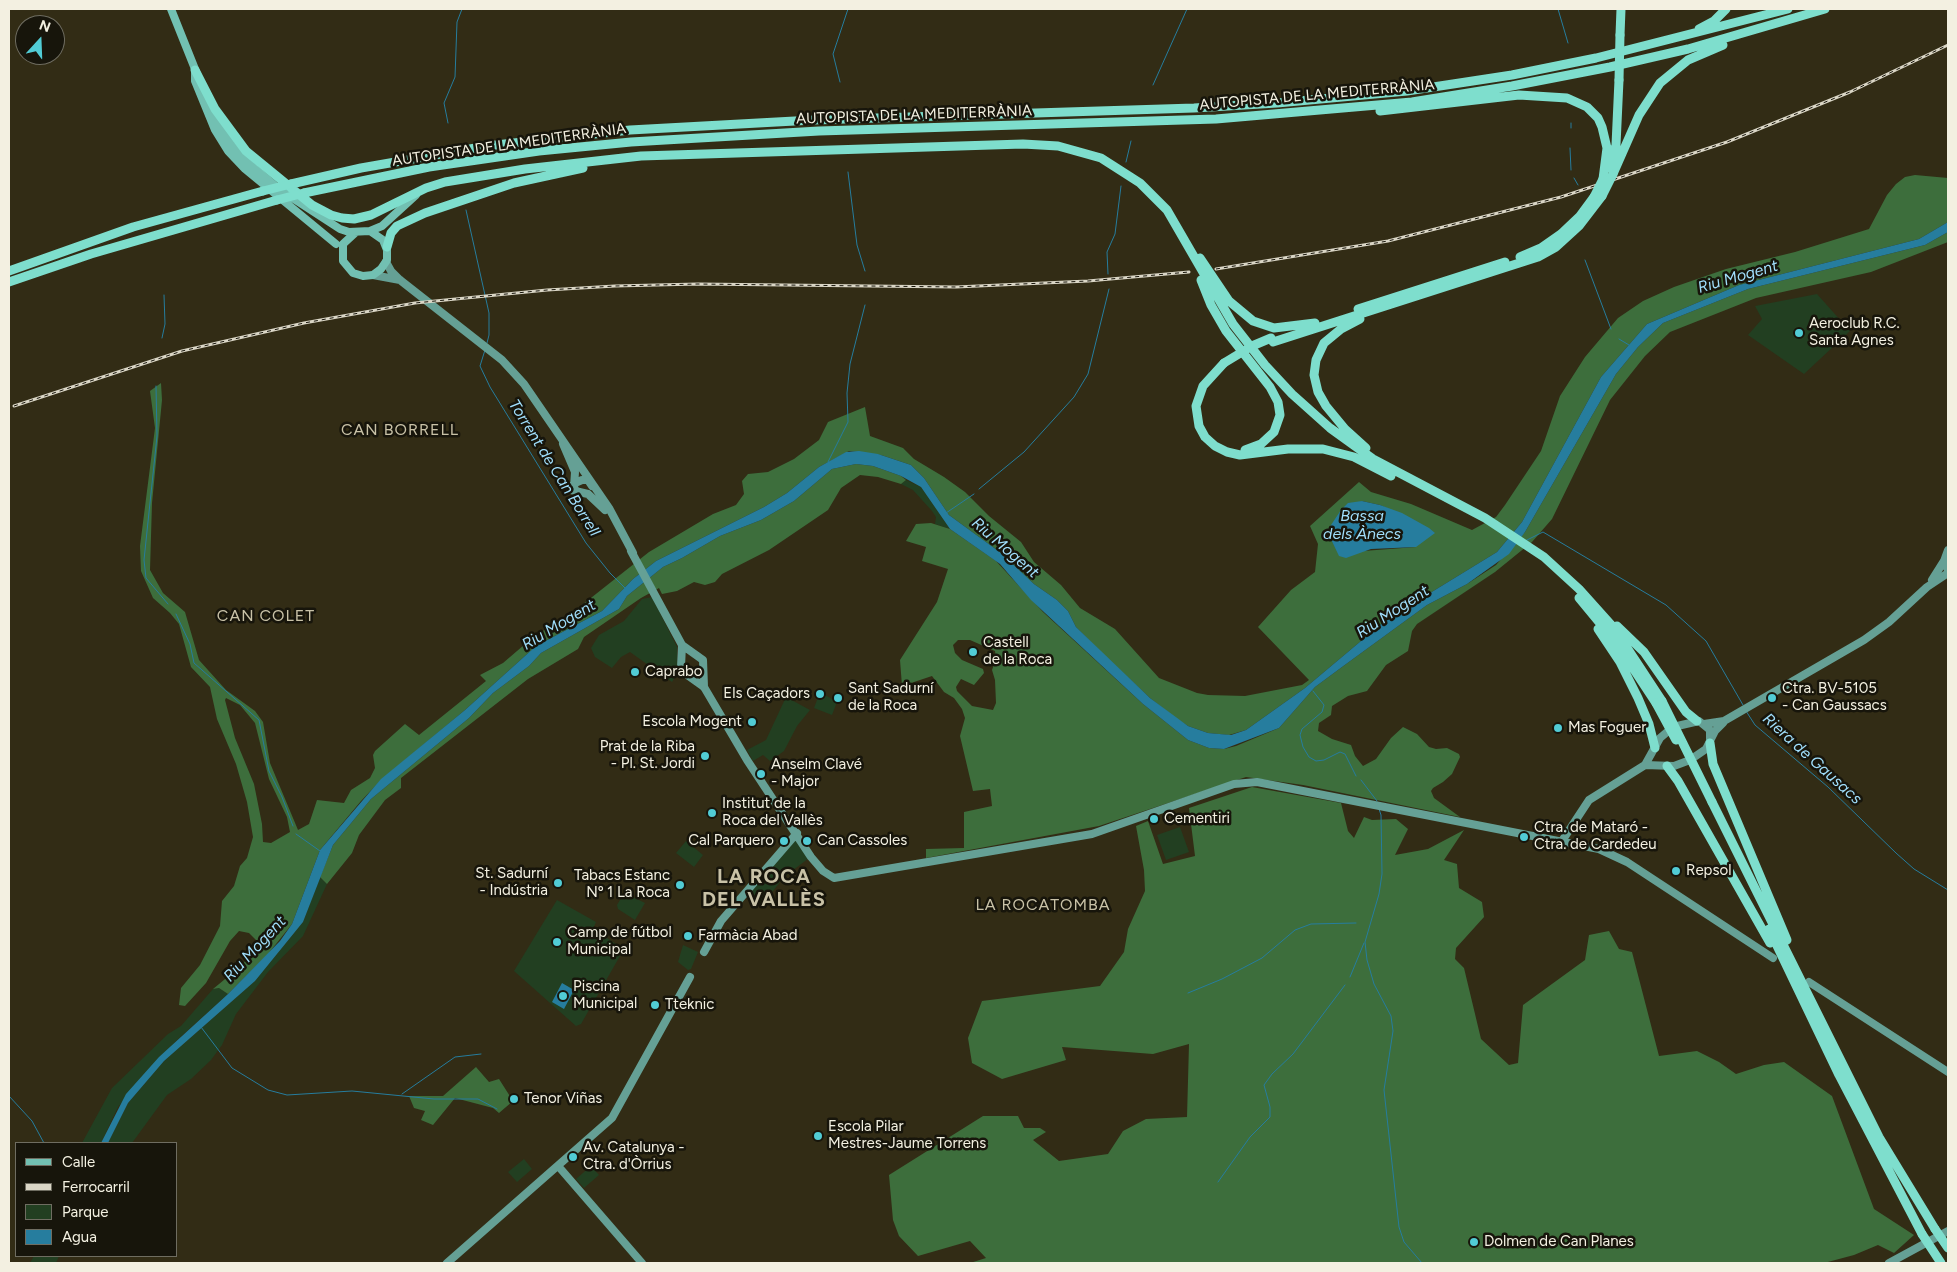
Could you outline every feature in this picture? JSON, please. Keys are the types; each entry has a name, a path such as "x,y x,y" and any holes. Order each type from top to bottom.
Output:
{"highway":[{"path":"1621,9 1623,35"},
{"path":"1613,174 1621,142 1623,35 1626,9"},
{"path":"1672,40 1675,35 1701,28 1714,21 1726,9"},
{"name":"AUTOPISTA DE LA MEDITERRÀNIA","path":"9,271 134,227 263,190 370,166 478,148 630,130 823,120 1185,109 1378,94 1536,70 1672,40 1788,9"},
{"name":"AUTOPISTA DE LA MEDITERRÀNIA","path":"9,282 91,254 277,200 429,167 539,151 631,142 828,131 1148,122 1330,110 1412,102 1548,80 1688,49 1825,9"},
{"path":"1272,340 1381,308 1538,257 1556,246 1579,226 1613,174 1644,106 1666,77 1688,60 1707,50 1768,27"},
{"path":"195,70 215,109 246,151 312,205 331,216 354,219 371,215 421,191 460,179 642,156 1010,144 1043,145 1073,150 1101,158 1125,172 1156,198 1174,220 1229,301 1243,314 1263,325 1274,328 1315,322"},
{"path":"1603,179 1611,164 1616,145 1622,79"},
{"path":"1330,110 1364,112 1399,110 1519,95 1567,98 1586,108 1598,118 1607,141 1607,155 1598,197 1571,225 1535,251 1315,322 1272,340 1226,365 1203,386 1196,406 1201,430 1215,446 1227,452 1240,455 1288,449 1324,449 1354,458 1405,480 1482,519 1542,559 1644,652 1686,712 1700,722"},
{"path":"1073,150 1111,167 1144,191 1168,221 1201,280 1240,342 1288,396 1336,439 1405,480"},
{"path":"387,247 391,234 403,222 489,191 570,171 683,155"},
{"path":"1174,220 1221,305 1265,365 1292,394 1330,428 1405,480"},
{"path":"1201,280 1211,305 1226,331 1270,387 1278,402 1280,415 1274,432 1266,442 1253,448 1237,450 1220,444 1210,435 1203,423 1201,410 1205,393 1226,365"},
{"path":"1381,308 1374,314 1341,329 1328,339 1316,360 1314,378 1322,400 1345,429 1405,480"},
{"path":"1584,599 1659,702 1679,746 1710,803 1922,1234 1941,1263"},
{"path":"1584,599 1638,698 1650,724 1655,749"},
{"path":"1710,742 1713,764 1793,955 1795,977"},
{"path":"1665,766 1678,781 1776,955 1795,977 1880,1136 1948,1248"}],"main road":[{"path":"172,9 212,111 231,144 252,166 300,204 340,229 356,232 370,231 382,226 421,191"},
{"path":"195,70 195,81 211,120 228,151 245,170 339,247"},
{"path":"300,204 339,247 348,270 358,275 373,275 381,270 386,262 387,247 378,234 370,231"},
{"path":"339,247 356,232"}],"street":[{"path":"386,262 400,280 502,360 524,384 609,512"},
{"path":"373,275 400,280"},
{"path":"562,441 577,459 641,566 682,645 703,660 704,687"},
{"path":"562,441 575,472 578,488 609,512"},
{"path":"577,459 586,480 586,487 578,488"},
{"path":"578,488 586,480"},
{"path":"1927,587 1944,561 1948,550"},
{"path":"1645,765 1679,765 1700,754 1724,721 1864,640 1888,622 1927,587 1948,572 1944,561"},
{"path":"682,645 681,667 683,672 704,687 747,760 818,867 828,875 839,878 1092,834 1234,784 1250,782 1279,786 1599,849 1627,862 1773,958"},
{"path":"682,661 687,655 694,654"},
{"path":"692,677 698,676 702,671"},
{"path":"1562,841 1589,800 1645,765 1660,738 1673,727 1700,722 1724,721"},
{"path":"1700,722 1710,730 1710,742"},
{"path":"1655,749 1656,758 1665,766"},
{"path":"704,952 721,921 796,834"},
{"path":"447,1263 601,1130 618,1110 690,977"},
{"path":"1810,982 1948,1072"},
{"path":"559,1167 642,1263"},
{"path":"1889,1263 1948,1231"}],"green space":[{"path":"1915,175 1948,178 1948,222 1919,239 1739,285 1647,324 1601,377 1522,522 1497,552 1386,620 1305,688 1246,730 1229,735 1208,733 1188,726 1177,719 1150,698 1105,656 1076,627 1068,611 1057,600 1034,584 1001,553 949,515 924,478 911,465 881,455 849,451 819,467 787,493 764,507 656,561 633,579 602,611 536,646 465,710 381,780 361,801 320,850 292,924 268,954 228,994 219,988 213,989 242,965 257,946 257,941 249,933 239,931 230,941 206,983 185,1006 179,1005 181,988 200,965 220,926 222,901 234,886 240,866 247,858 253,837 247,802 236,764 217,719 210,687 191,667 179,624 153,598 141,571 140,546 155,428 150,391 161,383 162,400 152,503 150,570 163,593 185,612 199,660 226,690 255,711 263,722 270,763 298,830 309,824 317,800 344,803 351,790 370,778 375,768 373,755 375,751 405,724 419,735 486,681 480,675 503,663 538,633 558,624 649,552 713,514 736,505 744,494 742,481 748,474 768,472 794,459 819,440 828,422 865,407 870,436 903,448 914,459 965,492 989,516 1021,542 1034,562 1061,585 1080,608 1115,629 1159,678 1197,693 1208,695 1245,696 1302,685 1309,680 1258,627 1291,590 1315,572 1318,544 1310,526 1359,482 1371,492 1411,504 1472,530 1496,517 1541,451 1560,396 1585,357 1618,318 1643,301 1674,287 1726,269 1795,252 1869,229 1887,195 1905,177","holes":["1362,501 1380,505 1415,521 1416,547 1363,551 1336,548 1327,532 1334,522","226,698 240,705 255,723 269,779 287,817 290,832 271,843 263,842 262,824 254,784 235,738"]},
{"path":"1948,232 1948,242 1871,272 1756,298 1670,332 1645,356 1610,400 1552,519 1532,542 1495,572 1417,624 1412,631 1408,651 1386,665 1367,691 1348,696 1332,706 1331,715 1319,723 1318,731 1332,739 1351,745 1355,756 1363,766 1376,759 1391,738 1403,727 1417,734 1429,747 1436,749 1447,748 1459,754 1460,757 1452,774 1431,791 1434,798 1460,817 1303,785 1246,777 1099,826 926,858 926,849 964,848 964,812 992,806 990,789 973,791 960,736 965,718 962,709 954,698 944,692 932,676 902,686 900,660 937,602 948,569 922,561 926,547 906,541 916,524 931,523 950,529 996,561 1043,612 1143,704 1188,740 1209,748 1224,749 1236,746 1279,728 1315,687 1427,605 1467,584 1496,565 1525,532 1616,374 1638,347 1663,323 1748,289 1925,245","holes":["958,640 970,640 995,651 996,659 992,670 995,680 996,703 993,710 972,706 957,691 956,687 961,679 974,685 984,673 983,669 962,660 955,653 953,645"]},
{"name":"Aeroclub R.C. Santa Agnes","path":"1817,294 1850,331 1804,374 1748,335 1762,319 1755,306"},
{"path":"856,464 873,466 901,476 906,480 901,484 878,477 860,475 841,488 828,510 769,550 722,574 715,582 705,585 694,582 677,591 662,594 659,588 641,598 584,637 578,649 528,679 401,778 401,788 385,800 359,835 352,853 327,884 320,877 333,845 371,799 469,718 493,693 529,666 541,653 619,609 627,596 663,567 720,536 761,520 794,501 832,469"},
{"path":"906,480 921,487 950,529 935,524 936,517 932,511 913,490 901,484"},
{"path":"652,597 677,647 677,674 672,682 630,652 621,657 612,668 595,657 591,648 599,635 624,621 642,599"},
{"path":"820,692 837,702 832,715 814,708"},
{"path":"786,697 810,710 797,726 784,751 770,761 763,755 753,761 747,750 766,740"},
{"path":"1252,787 1341,803 1348,831 1354,838 1364,817 1372,820 1396,819 1408,829 1395,855 1428,849 1464,830 1444,860 1457,864 1459,888 1482,902 1484,917 1456,948 1455,959 1464,968 1481,1039 1509,1065 1518,1063 1523,1005 1585,960 1589,935 1609,931 1619,949 1632,952 1659,1056 1697,1051 1719,1062 1736,1074 1764,1065 1784,1062 1832,1096 1874,1209 1914,1235 1894,1253 1878,1245 1854,1255 1824,1263 970,1263 986,1258 970,1241 918,1256 899,1236 893,1220 889,1175 983,1116 1018,1116 1024,1128 1040,1128 1046,1132 1033,1140 1059,1161 1108,1154 1123,1131 1146,1119 1187,1117 1189,1044 1153,1054 1062,1047 1066,1060 1002,1079 972,1063 968,1038 982,1001 1100,986 1124,952 1128,929 1145,891 1144,870 1136,826 1148,821 1163,864 1195,856 1189,808"},
{"path":"1180,827 1189,852 1166,860 1157,835"},
{"path":"796,840 809,858 784,877 762,905 747,891 782,850"},
{"path":"686,841 703,855 694,867 676,853"},
{"path":"320,877 327,884 303,936 268,972 236,1014 222,1045 211,1060 191,1079 167,1095 133,1142 108,1142 128,1103 164,1061 255,981 303,922"},
{"path":"623,895 629,895 645,903 635,920 618,909 617,905"},
{"path":"557,900 596,922 593,929 624,949 581,1024 576,1026 514,971"},
{"path":"683,945 698,952 691,969 688,970 678,962"},
{"path":"219,988 228,994 176,1041 118,1107 101,1142 83,1142 112,1088 168,1034 181,1026 213,989"},
{"path":"476,1067 489,1082 499,1079 513,1101 499,1113 493,1108 455,1098 433,1125 421,1120 425,1111 414,1108 409,1096 443,1096"},
{"path":"524,1159 532,1169 517,1182 508,1172"},
{"path":"591,1166 599,1175 584,1188 576,1179"},
{"path":"33,1257 59,1257 56,1263 30,1263"}],"water":[{"path":"1948,222 1948,232 1925,245 1748,289 1663,323 1638,347 1616,374 1525,532 1509,554 1467,584 1427,605 1315,687 1279,728 1224,749 1209,748 1188,740 1143,704 1031,600 1000,564 950,529 921,487 901,476 873,466 856,464 832,469 794,501 761,520 720,536 663,567 627,596 619,609 541,653 529,666 493,693 469,718 371,799 333,845 303,922 255,981 164,1061 128,1103 108,1142 102,1142 126,1094 159,1057 228,994 280,941 292,924 320,850 381,779 465,710 536,646 602,611 633,579 656,561 764,507 787,493 819,467 846,452 859,451 878,454 911,465 924,478 949,515 1001,553 1034,584 1057,600 1068,611 1076,627 1150,698 1188,726 1208,733 1231,735 1246,730 1305,688 1386,620 1497,552 1522,522 1601,377 1647,324 1739,285 1919,239"},
{"name":"Bassa dels Ànecs","path":"1362,501 1402,513 1435,533 1416,547 1371,549 1346,558 1339,556 1327,531 1348,503"},
{"name":"Piscina Municipal","path":"562,983 574,990 564,1009 552,1002"}],"waterway":[{"name":"Torrent de Can Borrell","path":"448,123 444,103 455,77 457,22 462,9"},
{"path":"840,82 833,54 848,9"},
{"path":"1153,85 1187,9"},
{"path":"1558,9 1568,43"},
{"path":"1571,123 1571,128"},
{"path":"1126,162 1131,141"},
{"path":"1570,148 1571,170"},
{"path":"848,172 857,245 865,271"},
{"path":"1574,178 1578,185"},
{"path":"1108,274 1107,252 1115,234 1121,186"},
{"name":"Torrent de Can Borrell","path":"466,210 489,313 487,343"},
{"path":"1585,260 1611,329"},
{"path":"979,489 1024,452 1074,397 1088,374 1109,289"},
{"path":"162,338 165,324 164,295"},
{"path":"828,462 848,422 847,393 850,364 865,305"},
{"path":"1619,339 1629,345"},
{"name":"Torrent de Can Borrell","path":"485,350 480,366 490,387 586,543 610,573 626,589"},
{"path":"156,386 157,436 144,560 146,578 168,604"},
{"path":"946,513 974,494"},
{"name":"Riera de Gausacs","path":"1525,541 1543,532 1666,605 1706,641 1743,705"},
{"path":"176,614 190,644 194,663 259,720 269,771 282,797 293,826"},
{"path":"1313,691 1324,705 1322,712 1302,729 1300,735 1303,747 1309,757 1316,761 1324,760 1340,752 1345,754 1356,776"},
{"name":"Riera de Gausacs","path":"1746,711 1755,725 1828,787 1914,869 1948,890"},
{"path":"1361,780 1377,801"},
{"path":"1379,809 1381,815 1382,874 1379,894 1365,942 1367,960 1374,984 1391,1016 1393,1031 1384,1090 1399,1227 1404,1242 1422,1263"},
{"path":"296,834 320,851"},
{"path":"1188,993 1222,979 1262,958 1295,930 1311,924 1356,923"},
{"path":"1350,977 1364,943"},
{"path":"1218,1182 1250,1137 1270,1117 1270,1107 1264,1085 1272,1074 1293,1054 1345,985"},
{"path":"201,1027 232,1068 268,1090 287,1095 352,1091 434,1099 478,1099 497,1109"},
{"path":"402,1094 455,1057 481,1054"},
{"path":"9,1096 32,1121 43,1142"}],"railway":[{"path":"1216,269 1388,241 1561,197 1727,142 1850,92 1948,45"},
{"path":"14,406 182,351 304,323 415,303 547,290 615,286 698,284 956,287 1088,281 1189,272"}],"place":[{"name":"Aeroclub R.C. Santa Agnes","path":"1799,333"},
{"name":"Castell de la Roca","path":"973,652"},
{"name":"Caprabo","path":"635,672"},
{"name":"Els Caçadors","path":"820,694"},
{"name":"Sant Sadurní de la Roca","path":"838,698"},
{"name":"Ctra. BV-5105 - Can Gaussacs","path":"1772,698"},
{"name":"Escola Mogent","path":"752,722"},
{"name":"Mas Foguer","path":"1558,728"},
{"name":"Prat de la Riba - Pl. St. Jordi","path":"705,756"},
{"name":"Anselm Clavé - Major","path":"761,774"},
{"name":"Institut de la Roca del Vallès","path":"712,813"},
{"name":"Cementiri","path":"1154,819"},
{"name":"Ctra. de Mataró - Ctra. de Cardedeu","path":"1524,837"},
{"name":"Cal Parquero","path":"784,841"},
{"name":"Can Cassoles","path":"807,841"},
{"name":"Repsol","path":"1676,871"},
{"name":"St. Sadurní - Indústria","path":"558,883"},
{"name":"Tabacs Estanc Nº 1 La Roca","path":"680,885"},
{"name":"Farmàcia Abad","path":"688,936"},
{"name":"Camp de fútbol Municipal","path":"557,942"},
{"name":"Piscina Municipal","path":"563,996"},
{"name":"Tteknic","path":"655,1005"},
{"name":"Tenor Viñas","path":"514,1099"},
{"name":"Escola Pilar Mestres-Jaume Torrens","path":"818,1136"},
{"name":"Av. Catalunya - Ctra. d'Òrrius","path":"573,1157"},
{"name":"Dolmen de Can Planes","path":"1474,1242"}],"district":[{"name":"CAN BORRELL","path":"400,430"},
{"name":"CAN COLET","path":"266,616"},
{"name":"LA ROCA DEL VALLÈS","path":"764,888"},
{"name":"LA ROCATOMBA","path":"1043,905"}],"water label":[{"name":"Riu Mogent","path":"1738,277"},
{"name":"Riu Mogent","path":"1005,548"},
{"name":"Riu Mogent","path":"1393,612"},
{"name":"Riu Mogent","path":"559,625"},
{"name":"Riu Mogent","path":"255,949"}]}
